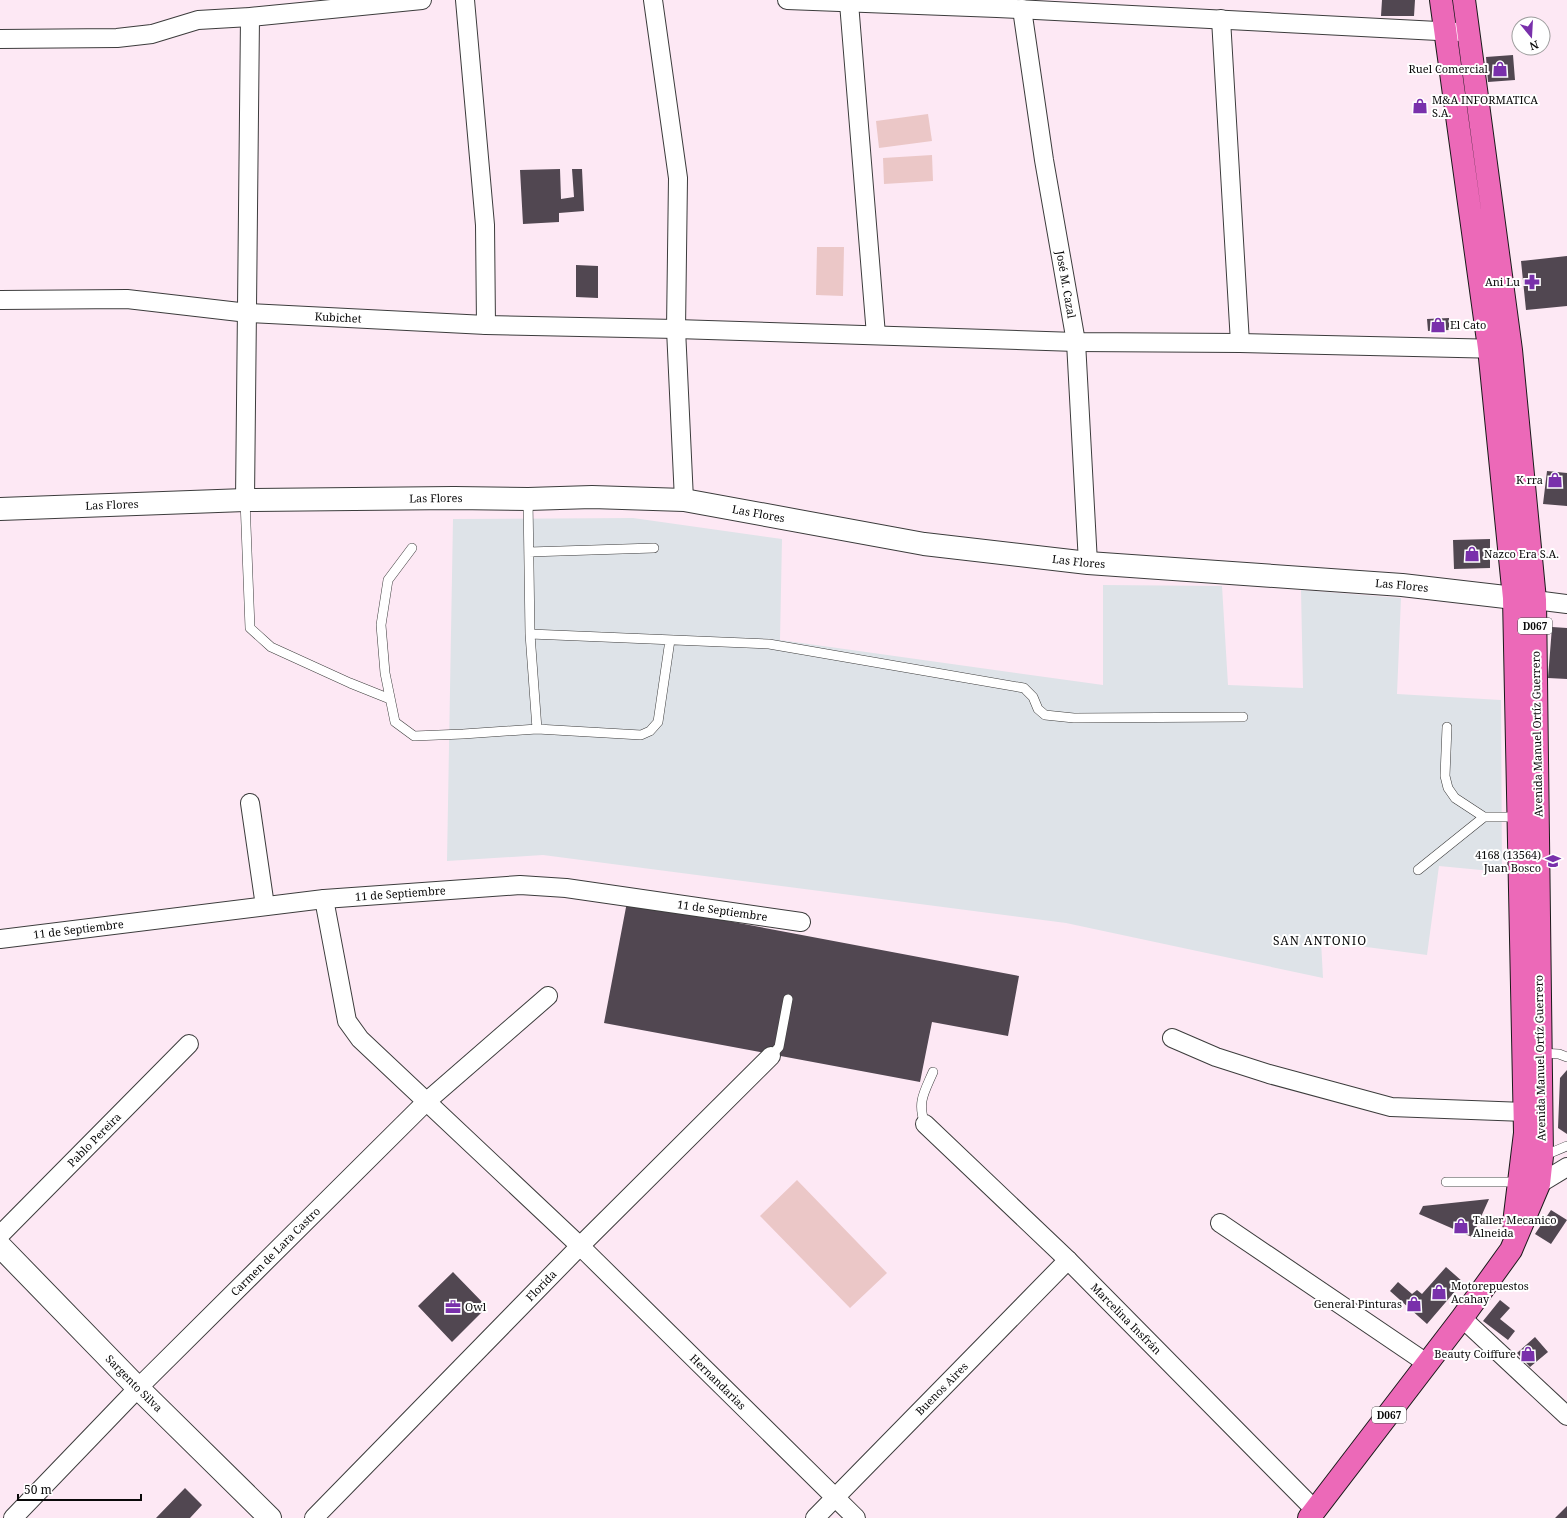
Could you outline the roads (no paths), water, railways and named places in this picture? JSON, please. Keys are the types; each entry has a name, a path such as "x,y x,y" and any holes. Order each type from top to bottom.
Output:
{"main road":[{"name":"Avenida Manuel Ortíz Guerrero","path":"1316,1516 1511,1250 1529,1183 1542,1156 1535,600 1500,349 1441,0"},
{"name":"Avenida Manuel Ortíz Guerrero","path":"1464,0 1470,33 1500,349 1514,598 1525,1132 1529,1183"}],"street":[{"path":"0,39 117,38 152,34 198,20 250,17 422,0"},
{"path":"465,0 485,225 486,324"},
{"path":"652,0 678,178 676,329 684,500"},
{"path":"787,0 849,3 997,4 1022,9 1470,33"},
{"path":"849,3 876,335"},
{"name":"José M. Cazal","path":"1022,9 1044,160 1076,342 1088,562"},
{"path":"245,500 250,17"},
{"path":"1221,19 1240,343"},
{"name":"Kubichet","path":"0,300 127,299 248,313 486,324 1076,342 1240,343 1500,349"},
{"name":"Las Flores","path":"0,509 245,500 454,498 528,499 592,497 684,500 924,544 1088,562 1402,585 1535,600"},
{"path":"1535,600 1567,604"},
{"path":"250,803 265,906"},
{"name":"11 de Septiembre","path":"0,939 324,899 520,885 566,888 801,922"},
{"name":"Hernandarias","path":"324,899 347,1021 360,1039 580,1246 856,1518"},
{"name":"Carmen de Lara Castro","path":"12,1518 138,1388 426,1102 548,996"},
{"path":"1172,1038 1216,1057 1256,1070 1391,1107 1525,1112"},
{"name":"Pablo Pereira","path":"0,1235 189,1044"},
{"name":"Florida","path":"314,1518 580,1246 771,1056"},
{"name":"Marcelina Insfrán","path":"925,1124 1068,1260 1316,1516"},
{"path":"1529,1183 1567,1167"},
{"path":"1220,1223 1428,1364"},
{"name":"Sargento Silva","path":"0,1246 138,1388 270,1518"},
{"name":"Buenos Aires","path":"814,1518 1068,1260"},
{"path":"1462,1318 1567,1416"}],"lane":[{"path":"528,499 530,634 537,729"},
{"path":"245,500 250,628 271,648 390,700"},
{"path":"412,548 388,580 381,625 385,673 395,722 414,736 537,729 641,735 650,730 658,722 670,640"},
{"path":"528,552 654,548"},
{"path":"530,634 768,644 1024,688 1033,697 1038,709 1045,715 1074,718 1243,717"},
{"path":"1447,727 1445,776 1448,788 1455,798 1484,817 1518,818"},
{"path":"1418,870 1484,817"},
{"path":"771,1056 779,1047 788,999"},
{"path":"1540,1054 1559,1054 1567,1057"},
{"path":"925,1124 921,1112 921,1101 933,1072"},
{"path":"1542,1156 1567,1146"},
{"path":"1446,1182 1529,1183"}],"place":[{"name":"Ruel Comercial","path":"1500,69"},
{"name":"M&A INFORMATICA S.A.","path":"1420,106"},
{"name":"Ani Lu","path":"1532,282"},
{"name":"El Cato","path":"1438,325"},
{"name":"K rra","path":"1555,480"},
{"name":"Nazco Era S.A.","path":"1472,554"},
{"name":"4168 (13564) Juan Bosco","path":"1553,861"},
{"name":"Taller Mecanico Alneida","path":"1461,1226"},
{"name":"Motorepuestos Acahay","path":"1439,1292"},
{"name":"General Pinturas","path":"1414,1304"},
{"name":"Owl","path":"453,1307"},
{"name":"Beauty Coiffure","path":"1528,1354"}],"district":[{"name":"SAN ANTONIO","path":"1320,941"}]}
